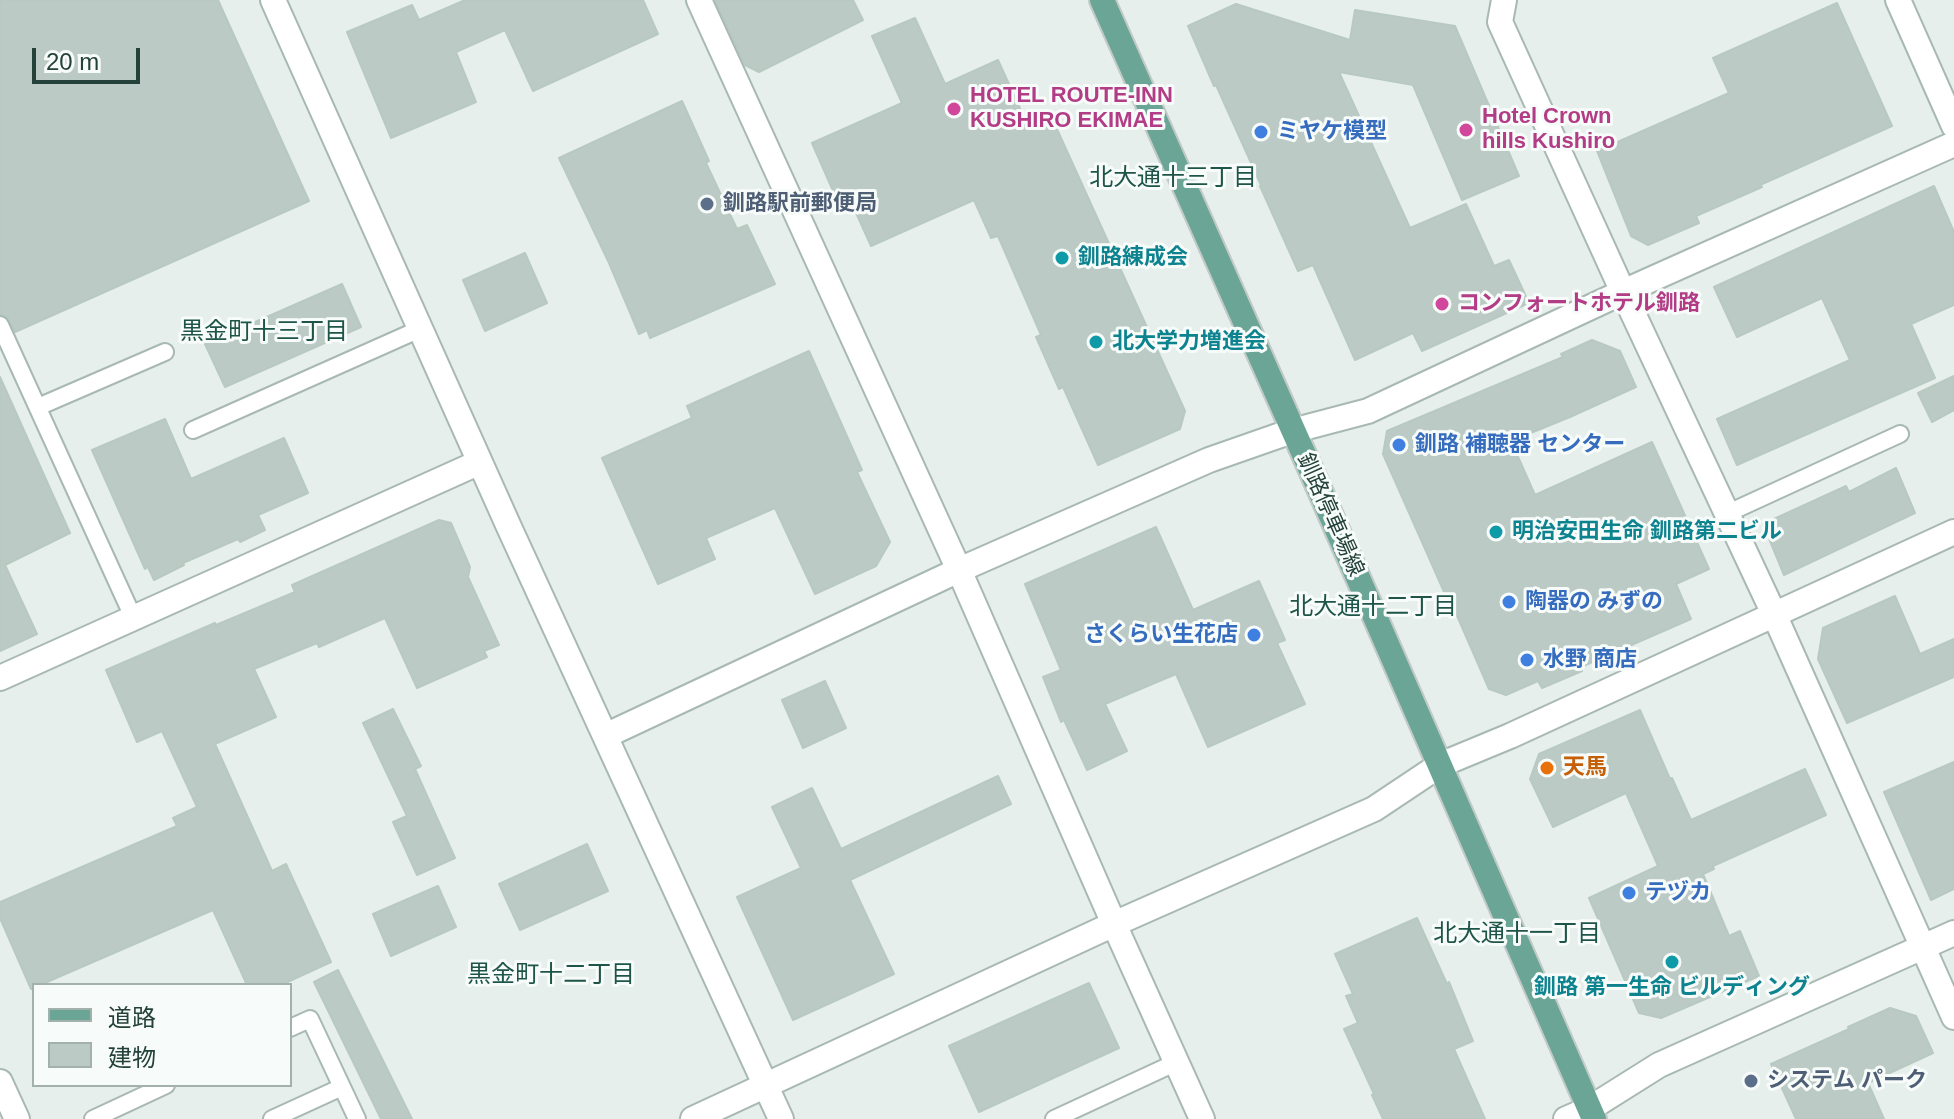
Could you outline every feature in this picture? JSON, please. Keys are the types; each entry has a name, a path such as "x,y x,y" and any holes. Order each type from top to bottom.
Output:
{"main road":[{"name":"釧路停車場線","path":"1102,0 1591,1114"}],"street":[{"path":"273,0 480,462 781,1119"},
{"path":"699,0 959,570 1202,1119"},
{"path":"1504,0 1500,22 1774,614 1954,1017"},
{"path":"1898,0 1954,126"},
{"path":"605,736 959,570 1209,460 1292,431 1368,411 1623,292 1954,144"},
{"path":"0,678 480,462"},
{"path":"693,1119 1114,924 1374,809 1440,765 1510,736 1954,532"},
{"path":"1566,1119 1591,1114 1659,1065 1954,933"},
{"path":"0,1082 17,1119"}],"lane":[{"path":"0,325 133,617"},
{"path":"193,430 420,329"},
{"path":"38,407 165,352"},
{"path":"1726,514 1900,434"},
{"path":"292,1027 310,1019 357,1119"},
{"path":"1054,1119 1177,1062"},
{"path":"93,1119 162,1087"},
{"path":"272,1119 342,1087"}],"building":[{"path":"0,0 218,0 309,201 15,332 7,317 0,314"},
{"path":"465,0 643,0 658,34 533,91 505,30 456,52 476,102 391,138 347,32 412,5 419,20"},
{"path":"715,0 853,0 863,20 759,72 745,65"},
{"path":"1837,3 1892,126 1696,216 1699,223 1648,245 1631,236 1597,151 1729,93 1713,58"},
{"path":"1236,4 1350,40 1355,10 1455,26 1519,176 1462,200 1413,85 1339,72 1410,228 1466,204 1494,266 1509,260 1529,303 1422,351 1413,333 1355,360 1313,265 1298,271 1188,26"},
{"path":"915,18 945,84 998,60 1028,126 1051,116 1185,411 1180,429 1098,465 1063,387 1059,389 1036,337 1041,335 998,236 991,238 974,200 871,246 848,195 837,200 812,143 902,103 872,36"},
{"path":"682,101 709,161 706,163 737,229 747,225 775,284 650,338 647,330 639,334 559,158"},
{"path":"1934,186 1954,232 1954,305 1911,324 1935,378 1737,465 1717,419 1850,360 1822,298 1737,337 1714,287"},
{"path":"525,253 547,303 485,331 463,280"},
{"path":"342,284 361,327 225,387 205,344"},
{"path":"1592,340 1620,351 1636,387 1511,441 1535,495 1652,442 1709,569 1676,584 1691,619 1581,667 1582,671 1542,688 1538,681 1506,695 1489,689 1449,603 1383,454 1387,431 1563,357 1561,354"},
{"path":"809,351 862,470 857,472 890,542 876,566 815,594 775,508 706,538 715,559 658,584 602,458 692,418 687,406"},
{"path":"1954,376 1954,410 1932,422 1918,393"},
{"path":"0,377 70,533 5,565 37,634 0,651"},
{"path":"165,419 191,479 284,438 308,493 258,515 265,530 183,563 154,580 148,567 145,569 92,450"},
{"path":"1896,468 1915,513 1784,575 1763,524 1846,486 1849,492"},
{"path":"439,520 451,523 470,567 468,577 499,645 484,651 487,657 417,688 385,618 319,647 317,643 254,669 276,717 215,744 272,871 286,864 331,962 285,983 246,983 213,910 45,983 32,983 31,989 0,918 0,902 177,826 173,818 197,807 162,731 137,742 106,670 295,592 292,585"},
{"path":"1156,527 1193,610 1259,581 1285,640 1277,643 1305,704 1208,747 1176,674 1105,704 1127,751 1087,770 1064,720 1061,722 1043,677 1061,670 1025,584"},
{"path":"1895,596 1920,654 1954,639 1954,677 1847,723 1818,659 1823,628"},
{"path":"825,681 846,728 803,748 782,700"},
{"path":"393,709 421,766 415,769 455,858 417,875 393,822 407,816 363,723"},
{"path":"1640,710 1691,820 1805,769 1826,815 1713,866 1714,869 1703,874 1729,936 1740,931 1759,976 1661,1018 1639,1013 1589,898 1658,866 1626,793 1553,827 1530,779 1539,754"},
{"path":"1954,762 1954,889 1931,900 1884,792"},
{"path":"998,776 1011,804 850,880 894,974 793,1020 737,897 801,868 772,807 812,788 841,849"},
{"path":"587,844 608,891 520,930 499,884"},
{"path":"438,886 456,927 391,956 373,914"},
{"path":"1417,918 1447,984 1449,982 1473,1041 1454,1049 1485,1119 1383,1119 1344,1029 1358,1023 1346,996 1353,994 1335,954"},
{"path":"338,970 412,1119 381,1119 314,982"},
{"path":"1089,983 1119,1048 979,1112 949,1046"},
{"path":"1890,1008 1916,1016 1933,1053 1868,1083 1884,1119 1796,1119 1771,1064"}],"place":[{"name":"HOTEL ROUTE-INN KUSHIRO EKIMAE","path":"954,109"},
{"name":"Hotel Crown hills Kushiro","path":"1466,130"},
{"name":"ミヤケ模型","path":"1261,132"},
{"name":"釧路駅前郵便局","path":"707,204"},
{"name":"釧路練成会","path":"1062,258"},
{"name":"コンフォートホテル釧路","path":"1442,304"},
{"name":"北大学力増進会","path":"1096,342"},
{"name":"釧路 補聴器 センター","path":"1399,445"},
{"name":"明治安田生命 釧路第二ビル","path":"1496,532"},
{"name":"陶器の みずの","path":"1509,602"},
{"name":"さくらい生花店","path":"1254,635"},
{"name":"水野 商店","path":"1527,660"},
{"name":"天馬","path":"1547,768"},
{"name":"テヅカ","path":"1629,893"},
{"name":"釧路 第一生命 ビルディング","path":"1672,962"},
{"name":"システム パーク","path":"1751,1081"}],"district":[{"name":"北大通十三丁目","path":"1173,178"},
{"name":"黒金町十三丁目","path":"264,332"},
{"name":"北大通十二丁目","path":"1373,607"},
{"name":"北大通十一丁目","path":"1517,934"},
{"name":"黒金町十二丁目","path":"551,975"}]}
